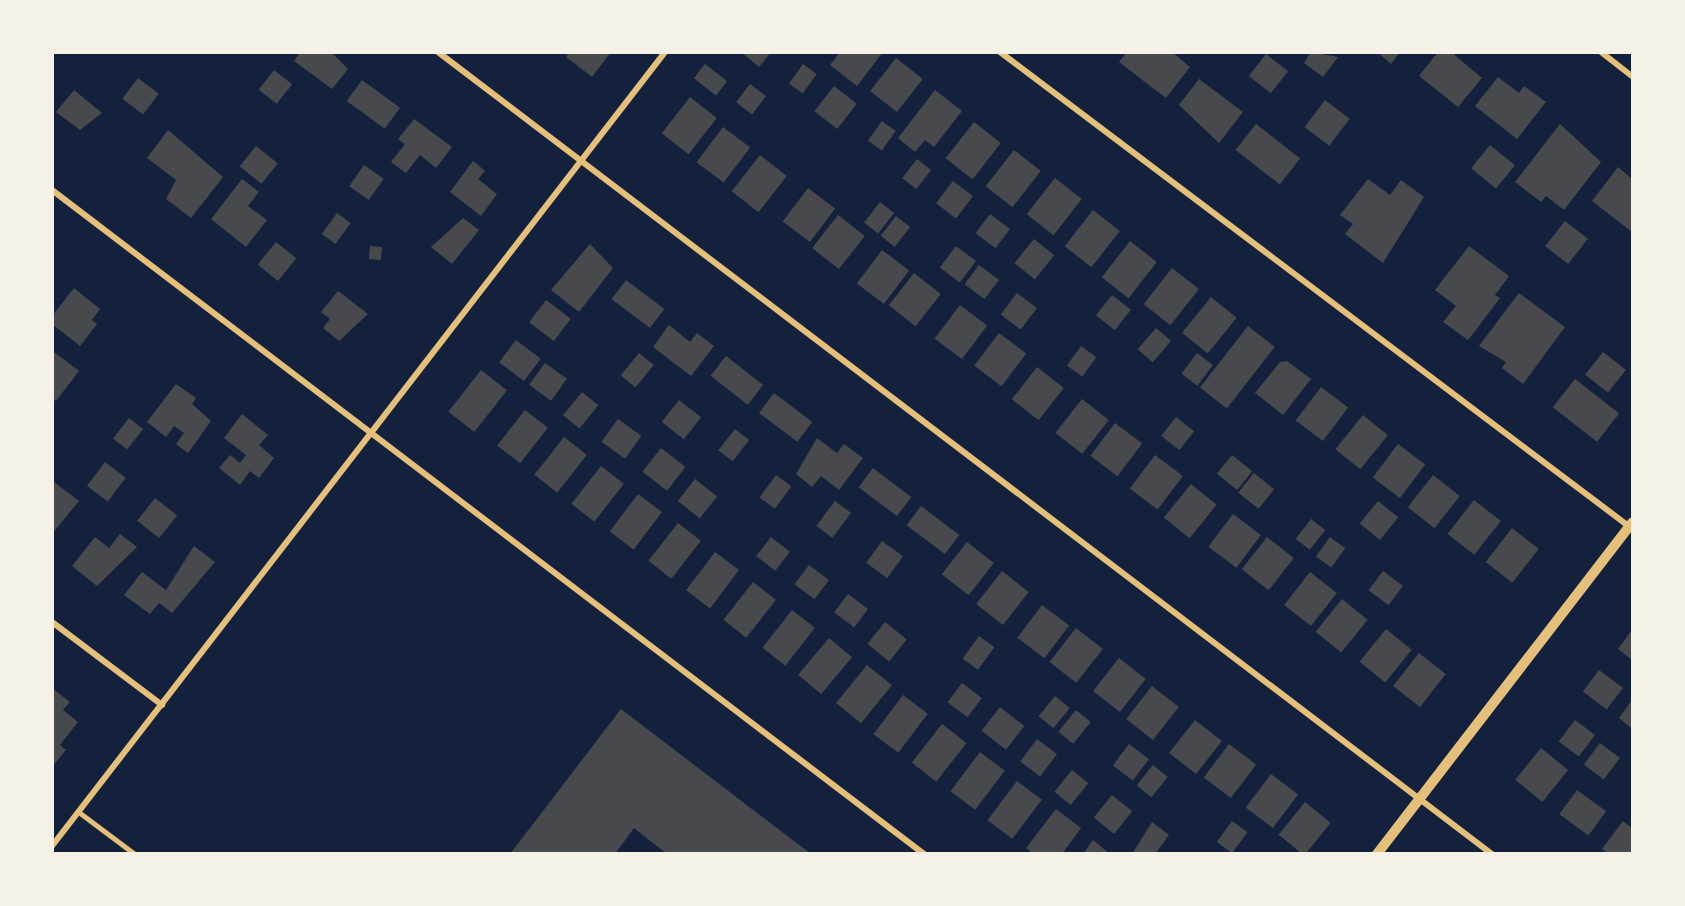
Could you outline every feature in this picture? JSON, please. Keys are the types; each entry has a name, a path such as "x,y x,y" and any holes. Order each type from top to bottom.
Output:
{"street":[{"path":"438,52 1492,854"},
{"path":"52,846 369,432 665,52"},
{"path":"1000,52 1631,526 1377,854"},
{"path":"1601,52 1632,76"},
{"path":"52,190 924,854"},
{"path":"52,622 162,705"}],"lane":[{"path":"79,812 135,854"}],"building":[{"path":"300,52 331,52 348,69 332,89 294,61"},
{"path":"570,52 611,52 592,77 566,57"},
{"path":"741,52 771,52 759,67"},
{"path":"840,52 883,52 857,86 830,65"},
{"path":"1127,52 1172,52 1190,67 1166,98 1119,62"},
{"path":"1311,52 1338,57 1323,77 1304,63"},
{"path":"1377,52 1400,52 1391,64"},
{"path":"1438,52 1451,52 1482,78 1458,107 1419,76"},
{"path":"1266,54 1288,71 1271,93 1249,76"},
{"path":"896,58 923,79 897,112 870,91"},
{"path":"705,64 727,81 716,95 694,78"},
{"path":"803,64 817,74 803,93 789,83"},
{"path":"274,70 292,84 277,104 259,90"},
{"path":"1498,77 1519,93 1524,86 1546,102 1517,139 1475,106"},
{"path":"138,78 159,94 143,114 122,99"},
{"path":"1199,79 1243,112 1219,143 1179,105"},
{"path":"362,80 400,108 385,129 347,101"},
{"path":"750,84 766,96 752,114 736,102"},
{"path":"834,86 857,104 837,129 814,111"},
{"path":"74,90 102,113 80,130 56,112"},
{"path":"935,90 962,111 934,147 925,140 915,152 898,138"},
{"path":"690,97 717,118 688,154 662,133"},
{"path":"1325,100 1350,119 1329,146 1305,127"},
{"path":"414,119 452,147 436,168 420,155 406,173 391,162 405,144 398,139"},
{"path":"882,121 896,131 882,150 868,140"},
{"path":"974,122 1001,143 972,179 946,158"},
{"path":"1256,124 1300,158 1280,184 1236,150"},
{"path":"1560,124 1601,162 1564,210 1546,196 1541,202 1515,182"},
{"path":"723,127 750,147 724,183 697,162"},
{"path":"168,130 223,177 191,218 166,199 176,180 147,158"},
{"path":"1490,145 1515,165 1496,188 1471,168"},
{"path":"256,146 278,164 261,184 240,166"},
{"path":"1014,150 1041,171 1012,207 986,186"},
{"path":"760,155 787,176 758,212 732,191"},
{"path":"917,159 931,170 916,189 902,178"},
{"path":"473,161 485,171 478,179 497,194 481,216 450,192"},
{"path":"364,165 384,179 369,200 349,186"},
{"path":"1618,167 1632,179 1632,232 1592,201"},
{"path":"1055,178 1082,199 1053,235 1027,214"},
{"path":"242,179 259,192 248,206 267,220 246,247 211,219"},
{"path":"1368,179 1390,195 1401,180 1424,197 1383,263 1345,234 1353,224 1340,215"},
{"path":"953,181 973,196 956,218 936,203"},
{"path":"808,188 835,208 810,242 783,222"},
{"path":"880,202 894,213 878,234 864,222"},
{"path":"1093,210 1120,231 1091,267 1065,246"},
{"path":"337,213 351,223 335,244 322,234"},
{"path":"990,214 1010,229 996,248 976,233"},
{"path":"838,215 865,236 839,269 812,248"},
{"path":"896,216 910,227 895,247 881,236"},
{"path":"463,218 479,230 452,264 431,247"},
{"path":"1565,221 1588,239 1568,264 1545,246"},
{"path":"1034,239 1054,255 1035,279 1014,263"},
{"path":"1130,241 1157,262 1128,298 1102,277"},
{"path":"276,242 296,258 278,281 258,265"},
{"path":"590,244 613,268 579,312 551,290"},
{"path":"370,246 382,247 381,260 369,259"},
{"path":"956,246 976,261 960,283 940,268"},
{"path":"1469,246 1509,276 1495,295 1500,298 1468,340 1443,322 1456,306 1435,290"},
{"path":"882,250 909,270 884,304 857,284"},
{"path":"979,265 999,280 985,299 965,284"},
{"path":"1172,268 1199,289 1170,325 1144,304"},
{"path":"914,273 941,294 916,326 889,305"},
{"path":"626,280 664,309 650,328 612,299"},
{"path":"74,288 100,309 92,320 97,324 80,346 52,324 52,316"},
{"path":"338,291 368,314 339,341 323,328 330,319 321,312"},
{"path":"1017,293 1037,308 1021,330 1001,315"},
{"path":"1519,293 1565,327 1523,384 1502,368 1506,362 1479,346"},
{"path":"1112,295 1131,310 1115,330 1096,315"},
{"path":"1211,297 1237,318 1208,354 1182,333"},
{"path":"546,300 571,319 554,341 529,322"},
{"path":"960,305 987,325 962,359 935,339"},
{"path":"669,325 690,342 697,333 714,346 691,376 653,347"},
{"path":"1248,326 1275,347 1227,408 1200,387"},
{"path":"1156,328 1171,341 1153,362 1138,349"},
{"path":"999,333 1026,353 1001,386 974,366"},
{"path":"516,340 541,359 524,381 499,362"},
{"path":"1081,346 1096,357 1082,377 1067,365"},
{"path":"54,352 79,371 56,401 52,398"},
{"path":"1603,352 1626,370 1608,393 1585,375"},
{"path":"639,353 654,365 636,387 621,376"},
{"path":"1197,353 1213,365 1197,386 1181,374"},
{"path":"726,356 763,385 748,405 711,376"},
{"path":"1287,361 1311,379 1283,415 1255,393 1280,362"},
{"path":"545,363 567,379 551,401 529,385"},
{"path":"1037,367 1064,388 1039,420 1012,399"},
{"path":"481,370 507,390 474,432 448,412"},
{"path":"1575,379 1619,413 1597,442 1553,407"},
{"path":"176,384 196,398 192,404 211,421 188,453 176,444 184,433 174,426 166,437 147,422"},
{"path":"1321,387 1348,407 1323,441 1296,421"},
{"path":"582,392 598,405 579,429 563,415"},
{"path":"774,393 812,422 797,442 759,413"},
{"path":"1082,399 1109,420 1082,454 1056,433"},
{"path":"679,400 701,417 684,439 662,422"},
{"path":"525,410 548,428 520,463 497,445"},
{"path":"242,414 268,435 259,445 274,458 259,478 250,471 240,485 219,468 230,455 240,463 246,455 224,438"},
{"path":"1363,415 1388,435 1360,469 1335,449"},
{"path":"1176,417 1194,431 1179,450 1161,436"},
{"path":"129,418 143,429 127,450 113,438"},
{"path":"618,419 641,436 625,459 602,442"},
{"path":"1115,423 1142,443 1117,476 1090,456"},
{"path":"735,429 749,440 733,461 718,450"},
{"path":"564,437 587,455 557,493 534,475"},
{"path":"817,438 837,453 844,444 863,458 839,490 821,476 812,487 796,474"},
{"path":"1398,444 1425,464 1400,498 1373,478"},
{"path":"661,448 685,467 667,491 643,472"},
{"path":"1155,455 1183,476 1158,510 1130,489"},
{"path":"1232,455 1252,471 1237,490 1217,474"},
{"path":"105,462 126,478 108,502 87,486"},
{"path":"601,466 624,484 594,522 571,504"},
{"path":"873,468 911,497 897,516 859,487"},
{"path":"1254,473 1274,489 1258,509 1238,492"},
{"path":"776,475 791,486 775,509 760,498"},
{"path":"1433,475 1460,496 1435,528 1408,507"},
{"path":"695,479 717,496 700,518 678,501"},
{"path":"54,482 79,501 52,534 52,484"},
{"path":"1191,484 1217,505 1190,538 1164,517"},
{"path":"638,494 662,512 634,550 610,532"},
{"path":"155,498 177,515 159,538 137,521"},
{"path":"1474,500 1501,521 1474,555 1448,534"},
{"path":"835,501 851,513 832,538 816,526"},
{"path":"1378,501 1398,517 1380,540 1360,524"},
{"path":"921,506 959,535 945,554 907,525"},
{"path":"1233,514 1261,535 1236,568 1208,547"},
{"path":"1311,519 1325,530 1310,550 1296,539"},
{"path":"678,523 701,541 671,579 648,561"},
{"path":"1512,528 1539,549 1512,583 1486,562"},
{"path":"120,534 137,547 97,586 72,566 95,537 109,548"},
{"path":"771,537 790,552 775,571 756,556"},
{"path":"1267,537 1294,558 1269,590 1242,569"},
{"path":"1330,537 1345,548 1331,568 1316,556"},
{"path":"882,541 903,556 887,578 866,563"},
{"path":"967,542 994,563 969,595 942,574"},
{"path":"194,546 215,562 172,613 159,603 150,614 124,595 142,572 166,590"},
{"path":"715,552 739,570 710,608 686,590"},
{"path":"809,565 829,580 815,599 795,584"},
{"path":"1002,571 1029,592 1003,625 976,604"},
{"path":"1383,571 1403,586 1389,605 1369,590"},
{"path":"1310,572 1337,593 1311,626 1284,605"},
{"path":"753,582 776,600 746,638 723,620"},
{"path":"848,594 868,609 854,627 834,612"},
{"path":"1342,599 1368,620 1341,652 1316,632"},
{"path":"1042,605 1069,625 1044,658 1017,638"},
{"path":"792,610 815,628 785,666 762,648"},
{"path":"885,622 907,640 889,661 867,644"},
{"path":"1076,628 1103,649 1076,683 1050,662"},
{"path":"1386,629 1412,650 1385,682 1360,662"},
{"path":"1632,630 1632,660 1618,649"},
{"path":"979,636 994,647 978,670 963,659"},
{"path":"829,638 852,657 821,694 798,675"},
{"path":"1419,653 1446,674 1420,707 1393,686"},
{"path":"1119,658 1146,679 1120,712 1093,691"},
{"path":"867,665 892,685 861,723 836,703"},
{"path":"1599,670 1623,688 1607,710 1583,692"},
{"path":"962,683 982,698 968,717 948,702"},
{"path":"1152,686 1179,707 1153,740 1126,719"},
{"path":"52,688 70,702 63,710 78,722 60,745 66,750 52,767"},
{"path":"903,695 928,714 898,753 874,734"},
{"path":"1055,696 1070,708 1053,728 1039,716"},
{"path":"1632,700 1632,729 1619,718"},
{"path":"1000,707 1024,726 1006,750 982,731"},
{"path":"621,709 811,854 667,854 634,828 615,854 510,854"},
{"path":"1076,710 1091,722 1073,744 1058,732"},
{"path":"1195,720 1222,741 1196,774 1169,753"},
{"path":"1575,720 1595,735 1579,757 1559,742"},
{"path":"942,724 966,743 936,782 912,763"},
{"path":"1037,739 1057,754 1040,776 1020,761"},
{"path":"1600,743 1620,758 1604,780 1584,765"},
{"path":"1129,744 1149,759 1133,781 1113,766"},
{"path":"1229,744 1256,764 1231,798 1204,778"},
{"path":"1541,748 1568,770 1542,802 1515,780"},
{"path":"980,752 1005,771 975,810 951,791"},
{"path":"1153,765 1168,777 1151,797 1137,785"},
{"path":"1072,770 1088,783 1071,805 1054,792"},
{"path":"1271,774 1298,794 1273,828 1246,808"},
{"path":"1017,781 1042,800 1012,839 988,820"},
{"path":"1577,790 1606,811 1588,835 1559,814"},
{"path":"1112,795 1132,811 1114,834 1094,818"},
{"path":"1305,802 1331,823 1305,854 1279,835"},
{"path":"1056,809 1081,828 1062,854 1033,854 1026,848"},
{"path":"1232,821 1247,832 1232,853 1217,842"},
{"path":"1623,821 1632,828 1632,854 1608,854 1602,849"},
{"path":"1152,822 1169,835 1155,854 1132,854"},
{"path":"1093,840 1110,854 1083,854"}]}
